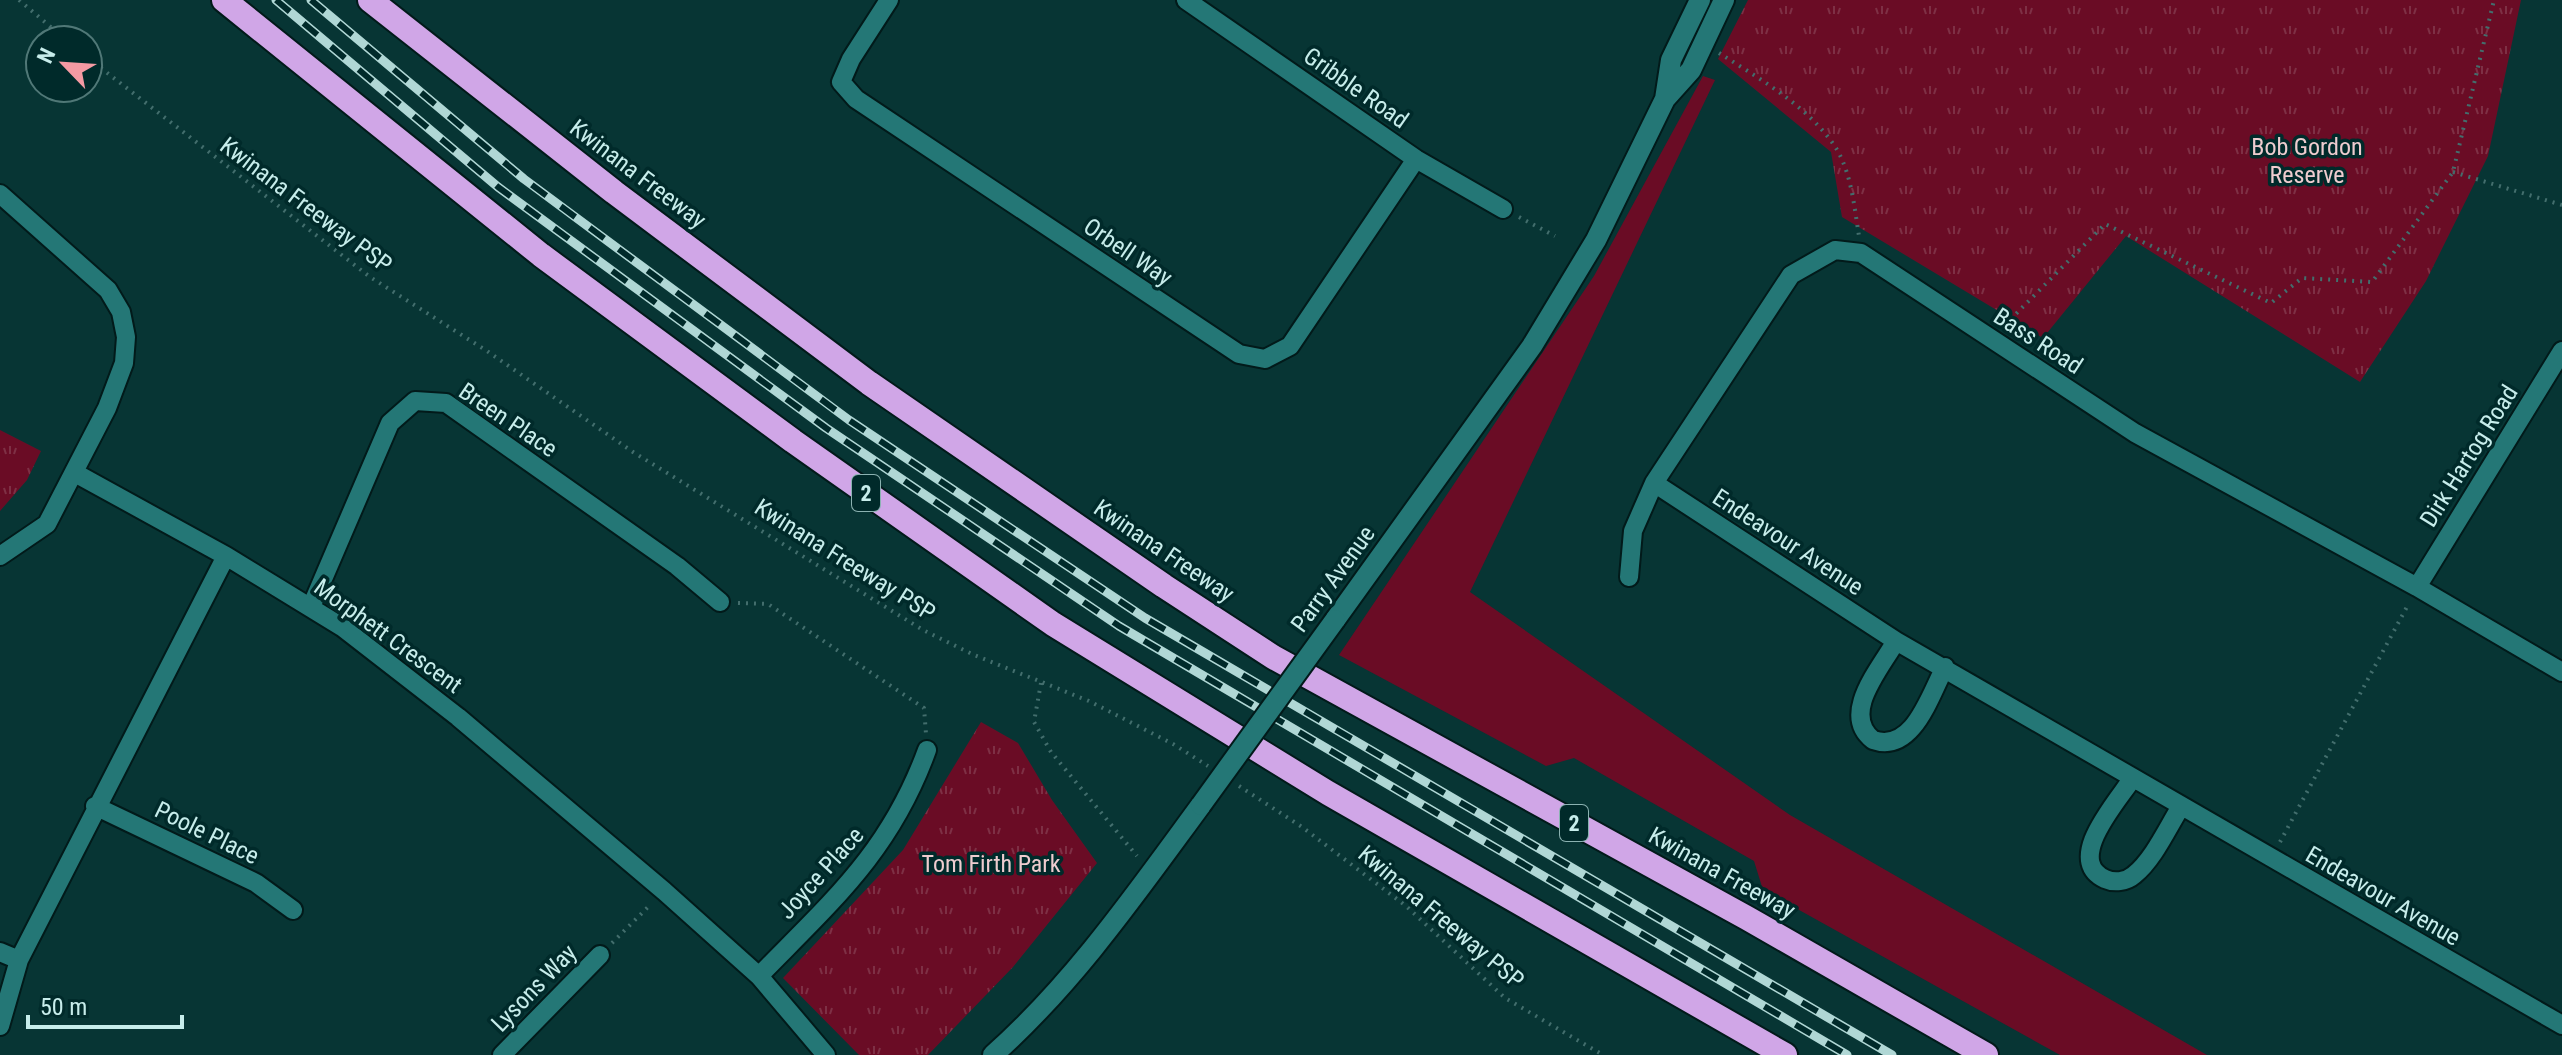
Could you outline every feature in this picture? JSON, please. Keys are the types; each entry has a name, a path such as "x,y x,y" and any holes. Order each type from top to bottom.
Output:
{"highway":[{"name":"2","path":"224,0 541,255 818,459 1053,624 1328,793 1785,1055"},
{"name":"Kwinana Freeway","path":"370,0 614,192 857,373 1164,586 1273,657 1747,918 1986,1055"}],"main road":[{"name":"Parry Avenue","path":"1665,99 1671,60 1700,0"},
{"name":"Parry Avenue","path":"993,1055 1025,1026 1110,928 1532,346 1596,240 1665,99 1691,70 1720,1"}],"street":[{"name":"Orbell Way","path":"889,0 851,59 841,82 856,99 1239,354 1265,359 1290,346 1416,159"},
{"name":"Gribble Road","path":"1186,0 1208,6 1416,159 1503,209"},
{"path":"0,194 92,273 121,312 126,337 124,363 75,473 47,524 0,556"},
{"path":"1629,577 1633,531 1654,483 1791,275 1835,250 1861,253"},
{"name":"Bass Road","path":"1861,253 2135,433 2417,587 2562,672"},
{"name":"Dirk Hartog Road","path":"2417,587 2562,351"},
{"name":"Breen Place","path":"311,607 390,423 415,401 446,403 677,566 720,602"},
{"name":"Morphett Crescent","path":"75,473 226,556 342,627 458,717 664,891 759,976 826,1055"},
{"name":"Endeavour Avenue","path":"1654,483 1896,641 1945,667 2180,808 2562,1025"},
{"path":"0,1026 19,960 95,806 226,556"},
{"path":"1896,641 1859,707 1861,726 1873,740 1892,743 1909,733 1945,667"},
{"name":"Joyce Place","path":"759,976 879,849 911,794 927,750"},
{"path":"2132,779 2089,845 2090,864 2102,878 2121,881 2137,873 2180,808"},
{"name":"Poole Place","path":"95,806 256,883 293,910"},
{"path":"0,952 19,960"},
{"name":"Lysons Way","path":"502,1055 600,955"}],"path":[{"path":"19,0 47,24"},
{"path":"1991,339 2105,224 2271,303 2302,278 2372,282 2453,172 2494,0"},
{"path":"1701,51 1706,45 1786,98 1832,142 1845,168 1861,253"},
{"name":"Kwinana Freeway PSP","path":"104,70 370,277 487,351 633,452 923,630 1089,701 1220,773"},
{"path":"2453,172 2562,205"},
{"path":"1503,209 1555,236"},
{"path":"2271,859 2417,587"},
{"path":"720,602 768,604 924,708 927,750"},
{"path":"1042,683 1034,722 1051,752 1137,856"},
{"name":"Kwinana Freeway PSP","path":"1232,781 1302,827 1406,906 1505,998 1603,1055"},
{"path":"600,955 664,891"}],"green space":[{"name":"Bob Gordon Reserve","path":"1748,0 2521,0 2488,156 2426,281 2360,382 2126,236 2043,338 1842,217 1831,152 1718,59"},
{"path":"1703,76 1715,80 1470,592 1790,815 2207,1055 2060,1055 1763,890 1754,861 1574,758 1546,766 1339,655 1594,276"},
{"path":"0,430 41,451 27,480 0,511"},
{"name":"Tom Firth Park","path":"981,722 1018,743 1052,800 1097,863 1013,967 928,1055 859,1055 783,978 903,850"}],"railway":[{"path":"276,0 498,187 826,428 1119,626 1847,1055"},
{"path":"311,0 524,179 849,420 1145,618 1892,1055"}]}
